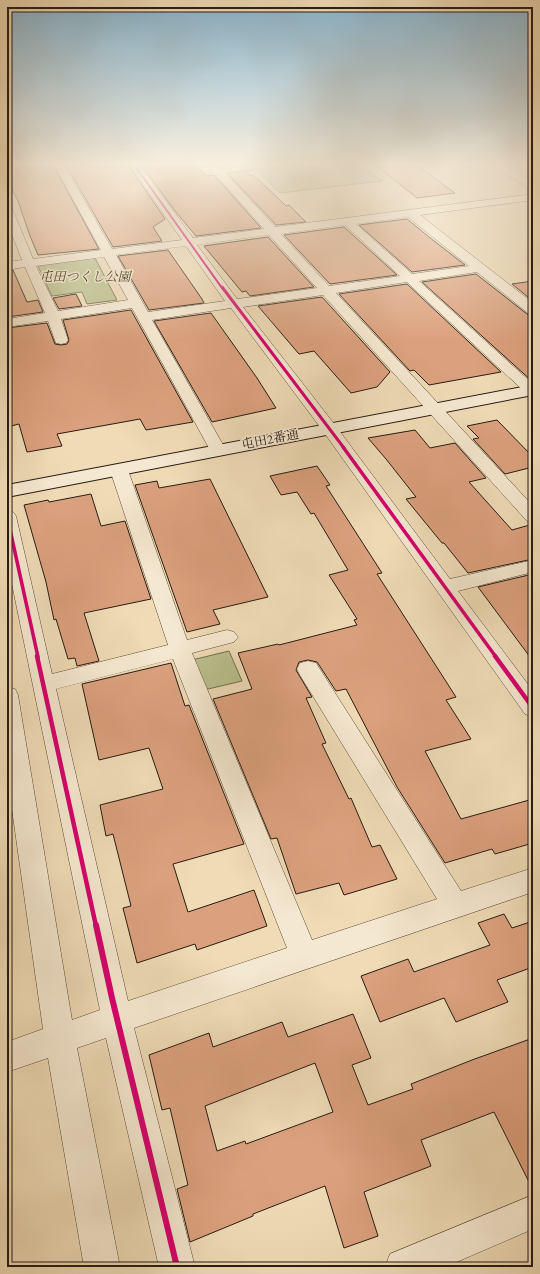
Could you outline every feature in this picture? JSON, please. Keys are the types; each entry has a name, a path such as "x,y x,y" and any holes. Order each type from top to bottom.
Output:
{"street":[{"path":"13,222 54,317 61,340"},
{"path":"91,222 218,450"},
{"path":"175,222 234,304 329,428 533,708"},
{"path":"264,222 533,517"},
{"path":"7,266 336,222"},
{"path":"349,222 532,391"},
{"path":"422,222 533,310"},
{"path":"144,317 480,268"},
{"path":"7,323 54,317 137,303"},
{"name":"屯田2番通","path":"7,491 433,408 532,391"},
{"path":"119,470 180,649 304,956"},
{"path":"7,516 118,1020 177,1267"},
{"path":"446,587 533,566"},
{"path":"44,684 227,637"},
{"path":"308,669 455,906"},
{"path":"7,695 60,1039 102,1267"},
{"path":"7,1057 533,880"},
{"path":"403,1267 533,1212"}],"green space":[{"name":"屯田つくし公園","path":"95,258 117,300 87,304 82,292 52,296 38,266"},
{"path":"229,651 242,681 204,690 192,660"}],"building":[{"path":"25,222 84,222 99,249 38,255"},
{"path":"99,222 160,222 153,227 162,241 113,247"},
{"path":"185,222 256,222 261,228 196,236"},
{"path":"274,222 301,222 276,225"},
{"path":"379,222 411,222 465,265 412,272 359,225"},
{"path":"344,227 397,275 330,284 284,235"},
{"path":"268,237 314,287 250,296 246,291 242,292 204,246"},
{"path":"168,250 204,303 149,310 118,256"},
{"path":"13,270 27,302 38,300 43,312 7,317 7,271"},
{"path":"476,274 527,314 533,315 533,382 422,282"},
{"path":"533,281 533,301 512,284"},
{"path":"407,284 501,372 429,385 414,370 410,371 339,294"},
{"path":"76,294 82,306 59,309 53,298"},
{"path":"322,297 390,372 377,387 351,393 314,351 299,354 258,306"},
{"path":"131,310 193,422 146,430 140,419 57,434 62,446 27,452 19,424 7,427 7,328 47,323 55,344 61,345 67,344 69,340 63,320"},
{"path":"211,313 257,378 276,408 212,422 154,321"},
{"path":"497,420 533,457 533,467 505,474 473,439 479,438 467,426"},
{"path":"415,430 430,448 455,443 486,478 469,482 512,530 533,524 533,559 468,573 406,499 416,497 368,438"},
{"path":"317,466 330,485 326,486 382,573 377,574 456,697 446,700 471,739 425,751 461,819 533,799 533,843 495,854 492,849 445,863 397,787 346,689 336,691 317,662 308,660 299,662 296,670 312,697 306,698 326,743 322,744 349,799 351,798 372,847 380,845 397,879 344,895 339,883 296,894 277,838 271,839 213,699 252,689 238,653 279,645 357,625 354,620 357,619 329,575 348,570 314,513 311,514 297,492 281,495 270,476"},
{"path":"210,479 268,597 213,610 220,624 187,632 135,485 157,481 159,488"},
{"path":"91,494 101,526 125,521 151,599 84,613 99,661 77,666 75,658 68,659 56,619 54,620 46,582 24,505"},
{"path":"533,574 533,661 478,587"},
{"path":"171,663 185,706 189,705 244,844 173,864 188,912 254,890 267,926 197,950 195,944 137,963 123,908 131,906 113,834 106,836 100,805 163,789 149,748 99,760 82,684"},
{"path":"504,914 512,928 533,921 533,967 497,980 508,1002 456,1022 444,998 380,1022 361,976 408,959 414,972 490,945 478,923"},
{"path":"353,1014 371,1058 352,1065 368,1105 413,1089 411,1084 533,1038 533,1190 494,1112 421,1140 431,1166 364,1192 378,1236 344,1248 325,1186 253,1214 253,1216 190,1242 177,1189 188,1185 170,1108 162,1110 149,1055 209,1033 213,1047 282,1022 288,1037","holes":["315,1063 333,1112 246,1144 245,1141 217,1151 205,1106"]}],"cycle path":[{"path":"176,222 234,304 329,428 533,708"},
{"path":"7,516 112,998 177,1267"}]}
